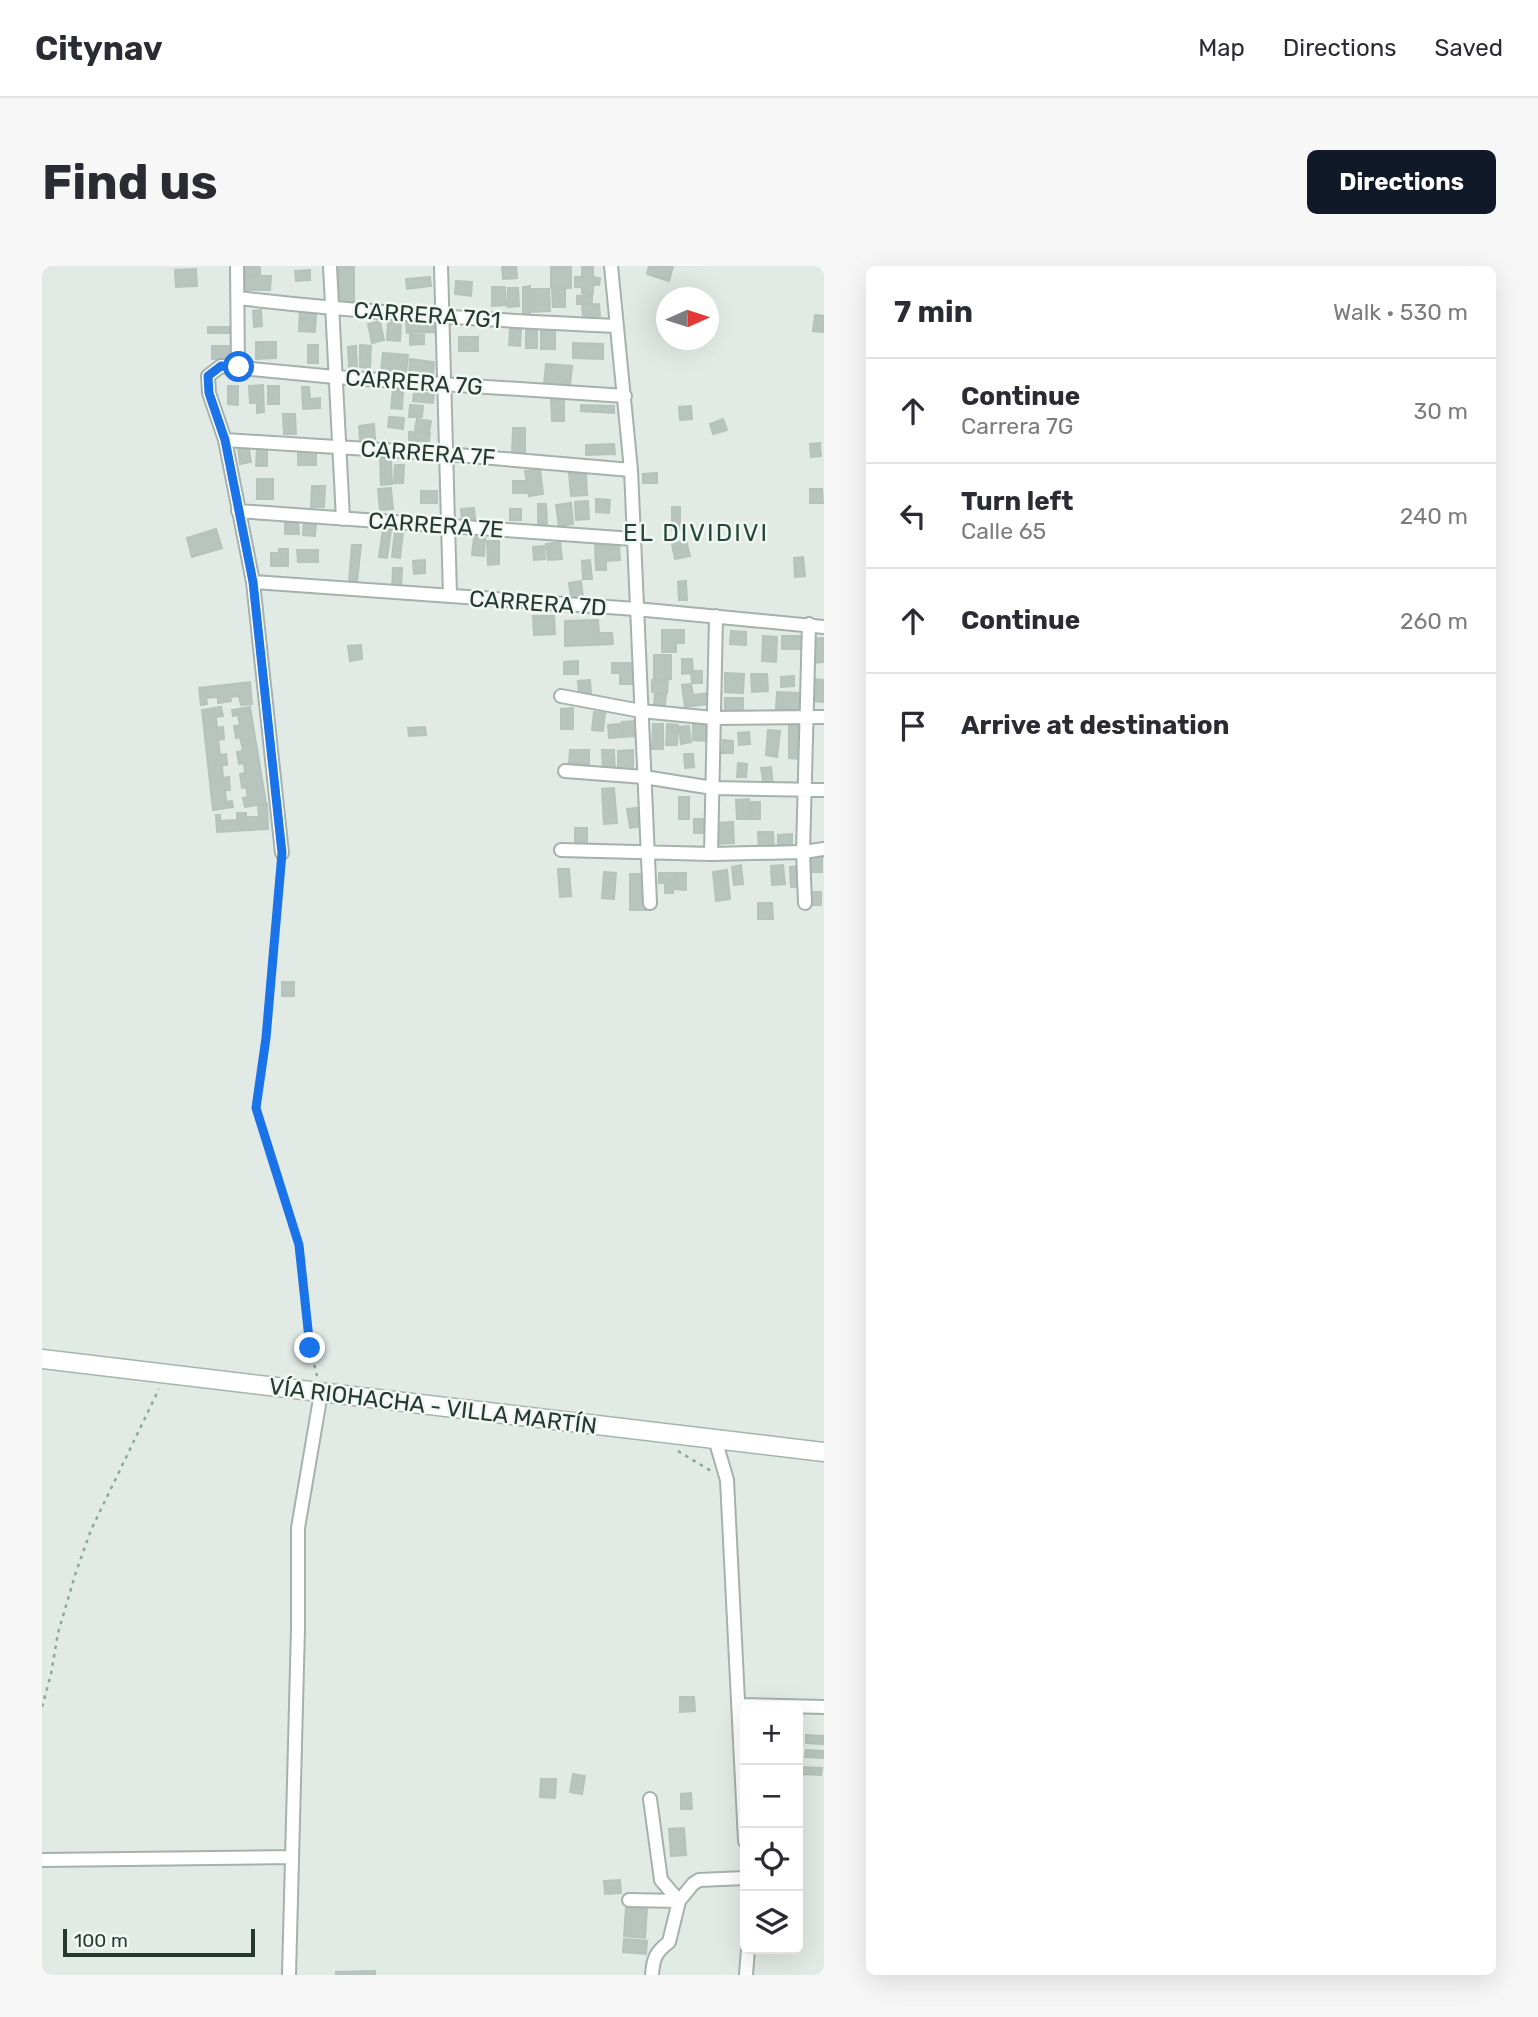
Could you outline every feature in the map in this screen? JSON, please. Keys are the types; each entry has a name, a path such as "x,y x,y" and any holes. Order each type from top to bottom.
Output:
{"main road":[{"name":"VÍA RIOHACHA - VILLA MARTÍN","path":"42,1359 824,1452"}],"street":[{"path":"237,266 239,367"},
{"path":"330,266 343,519"},
{"path":"441,266 450,596"},
{"path":"611,266 631,470 650,903"},
{"name":"CARRERA 7G1","path":"238,298 443,318 617,326"},
{"name":"CARRERA 7G","path":"225,440 209,393 208,376 221,366 335,377 625,396"},
{"path":"225,440 253,582 282,853"},
{"name":"CARRERA 7F","path":"225,440 339,446 631,470"},
{"name":"CARRERA 7E","path":"238,511 633,539"},
{"name":"CARRERA 7D","path":"253,582 636,609 824,626"},
{"path":"711,854 716,616"},
{"path":"805,903 803,852 809,624"},
{"path":"561,696 641,711 713,718 824,716"},
{"path":"565,771 644,777 713,788 824,790"},
{"path":"561,850 711,854 824,849"},
{"path":"289,1975 298,1528 321,1393"},
{"path":"715,1439 727,1480 744,1828"},
{"path":"739,1705 824,1707"},
{"path":"650,1799 661,1880 679,1900"},
{"path":"42,1860 292,1857"},
{"path":"652,1975 654,1957 669,1942 679,1900 692,1884 699,1880 740,1878"},
{"path":"629,1900 679,1900"},
{"path":"746,1975 748,1954"}],"path":[{"path":"282,853 266,1038 256,1108 299,1245 310,1348 321,1393"},
{"path":"42,1707 58,1633 76,1572 166,1373"},
{"path":"668,1445 727,1480"}],"building":[{"path":"244,266 260,266 260,275 244,275"},
{"path":"335,266 354,266 354,302 336,302"},
{"path":"502,266 516,266 517,278 503,279"},
{"path":"551,266 571,266 571,288 551,288"},
{"path":"582,266 593,266 593,277 600,278 599,285 593,285 593,294 582,293 582,287 575,287 575,277 582,277"},
{"path":"649,266 673,266 669,281 647,274"},
{"path":"196,269 197,286 176,287 175,270"},
{"path":"310,270 310,280 296,281 295,271"},
{"path":"245,276 271,276 270,290 245,290"},
{"path":"430,277 431,286 407,289 406,279"},
{"path":"456,281 472,282 471,296 455,294"},
{"path":"530,286 530,314 523,314 523,287"},
{"path":"492,287 505,287 506,305 492,306"},
{"path":"508,288 518,288 519,306 508,307"},
{"path":"531,289 549,289 550,311 531,312"},
{"path":"565,289 565,307 553,307 552,290"},
{"path":"592,295 592,303 577,304 577,296"},
{"path":"599,304 600,316 583,317 582,305"},
{"path":"300,308 308,308 307,314 316,314 315,332 299,331"},
{"path":"261,310 262,326 254,327 253,311"},
{"path":"815,315 824,316 824,332 813,331"},
{"path":"406,319 435,319 435,332 407,333"},
{"path":"380,321 384,340 372,343 368,324"},
{"path":"388,322 401,323 400,341 387,340"},
{"path":"208,327 229,327 229,333 208,333"},
{"path":"510,329 521,330 520,346 509,345"},
{"path":"526,330 537,330 537,348 526,348"},
{"path":"541,331 555,331 555,349 541,349"},
{"path":"410,335 424,335 424,344 410,345"},
{"path":"459,337 478,337 478,351 459,351"},
{"path":"256,342 276,342 276,358 256,359"},
{"path":"573,343 603,344 603,359 573,358"},
{"path":"308,345 318,345 318,363 308,363"},
{"path":"360,345 371,346 370,368 360,367"},
{"path":"212,346 231,346 231,359 212,359"},
{"path":"356,346 357,367 349,367 348,347"},
{"path":"383,353 408,355 406,374 381,372"},
{"path":"410,359 434,362 433,376 409,374"},
{"path":"546,364 572,366 570,386 544,384"},
{"path":"263,385 264,412 257,413 257,403 250,403 249,386"},
{"path":"228,386 238,386 238,405 228,404"},
{"path":"268,386 279,386 279,404 268,404"},
{"path":"302,387 309,387 310,399 320,398 320,408 303,409"},
{"path":"393,389 403,390 402,409 391,408"},
{"path":"414,392 434,394 433,403 413,401"},
{"path":"551,400 564,400 564,421 552,421"},
{"path":"410,405 423,406 422,417 409,417"},
{"path":"581,405 614,406 614,413 581,411"},
{"path":"691,406 692,419 680,420 679,407"},
{"path":"283,414 295,414 296,434 284,434"},
{"path":"389,417 404,418 403,429 388,427"},
{"path":"417,419 431,421 429,432 415,430"},
{"path":"723,419 727,430 713,434 710,424"},
{"path":"374,424 375,439 360,440 359,426"},
{"path":"513,428 525,428 525,456 512,455"},
{"path":"409,432 430,433 429,441 409,441"},
{"path":"820,443 821,456 811,457 810,444"},
{"path":"248,444 251,462 240,464 238,446"},
{"path":"614,444 615,454 586,455 586,445"},
{"path":"257,448 267,448 267,466 256,466"},
{"path":"298,452 316,452 316,465 298,465"},
{"path":"380,457 391,457 392,484 381,485"},
{"path":"395,465 404,465 403,483 394,483"},
{"path":"540,469 543,494 529,496 525,471"},
{"path":"586,472 587,495 571,496 569,473"},
{"path":"657,473 657,483 643,483 643,474"},
{"path":"257,479 273,479 273,499 257,499"},
{"path":"513,481 527,481 527,493 513,493"},
{"path":"312,486 325,486 324,507 311,507"},
{"path":"391,488 393,509 380,510 378,489"},
{"path":"810,489 822,489 823,503 810,503"},
{"path":"421,491 437,491 437,503 421,503"},
{"path":"596,499 610,500 609,513 596,512"},
{"path":"588,501 589,519 576,520 575,502"},
{"path":"571,503 573,524 559,526 556,505"},
{"path":"538,504 546,504 547,524 538,524"},
{"path":"672,507 680,507 680,529 672,529"},
{"path":"474,508 475,519 462,520 461,509"},
{"path":"510,509 521,509 521,520 510,520"},
{"path":"298,522 299,534 285,534 285,523"},
{"path":"304,522 316,523 315,536 303,535"},
{"path":"216,529 222,548 192,557 187,538"},
{"path":"383,529 391,530 387,558 379,557"},
{"path":"395,531 403,532 400,558 392,557"},
{"path":"474,537 485,538 484,556 472,555"},
{"path":"686,540 690,556 675,559 672,544"},
{"path":"487,541 499,541 499,564 488,565"},
{"path":"560,542 562,559 548,560 546,544"},
{"path":"619,543 620,560 606,561 606,570 596,570 595,544"},
{"path":"352,545 361,545 357,582 349,582"},
{"path":"544,546 545,559 534,560 533,547"},
{"path":"279,549 288,549 288,566 271,566 271,553 279,553"},
{"path":"297,550 318,550 318,562 298,562"},
{"path":"803,557 805,576 795,577 794,558"},
{"path":"425,560 425,573 414,574 413,561"},
{"path":"590,560 592,579 583,579 582,561"},
{"path":"393,568 402,568 401,590 392,590"},
{"path":"581,581 583,597 571,598 569,583"},
{"path":"686,581 687,600 679,600 678,582"},
{"path":"533,616 554,616 555,634 534,635"},
{"path":"598,620 599,633 612,633 613,644 565,646 565,621"},
{"path":"662,630 684,630 684,643 676,643 676,652 662,652"},
{"path":"731,631 746,632 746,645 730,644"},
{"path":"763,636 777,637 776,662 762,661"},
{"path":"782,636 803,636 803,649 782,649"},
{"path":"824,638 824,662 815,663 813,639"},
{"path":"361,645 362,659 350,661 348,646"},
{"path":"654,655 671,655 671,679 654,679"},
{"path":"682,659 692,659 693,671 702,671 702,683 692,683 691,673 682,674"},
{"path":"578,661 578,674 564,674 564,662"},
{"path":"612,663 633,663 633,684 620,684 620,673 612,673"},
{"path":"725,673 744,674 743,693 725,692"},
{"path":"751,674 767,674 768,691 752,692"},
{"path":"794,676 794,686 781,687 781,677"},
{"path":"813,679 824,680 824,702 813,701"},
{"path":"590,680 591,694 579,694 578,681"},
{"path":"652,680 668,680 667,693 652,692"},
{"path":"250,682 252,704 241,705 239,696 230,697 231,701 218,703 218,697 206,698 207,704 201,705 199,688"},
{"path":"691,684 693,695 708,693 710,704 685,707 682,685"},
{"path":"777,692 801,693 801,710 776,709"},
{"path":"655,693 666,693 665,706 654,706"},
{"path":"725,698 743,698 743,714 725,714"},
{"path":"221,707 223,716 216,717 217,728 223,727 224,739 218,740 220,755 226,754 227,765 222,765 223,778 229,777 230,790 225,790 226,802 232,801 233,807 213,810 202,710"},
{"path":"250,707 266,803 245,807 243,798 248,797 246,787 242,788 240,774 245,773 244,763 239,764 237,752 243,751 240,737 236,738 234,726 240,725 238,715 233,716 232,710"},
{"path":"573,708 573,729 561,729 561,709"},
{"path":"594,712 605,713 603,731 592,730"},
{"path":"635,721 636,736 623,737 622,722"},
{"path":"620,724 621,737 609,738 608,725"},
{"path":"653,724 663,724 663,749 652,749"},
{"path":"667,724 678,725 677,745 666,745"},
{"path":"693,725 707,725 707,741 693,740"},
{"path":"689,726 691,742 681,744 679,727"},
{"path":"789,726 804,726 803,759 789,758"},
{"path":"425,727 426,735 409,736 408,728"},
{"path":"768,730 780,731 777,757 766,755"},
{"path":"749,732 750,744 739,745 738,733"},
{"path":"723,740 733,741 733,753 722,753"},
{"path":"570,750 589,750 589,764 569,764"},
{"path":"602,750 614,750 615,773 603,773"},
{"path":"633,750 633,769 618,769 618,751"},
{"path":"684,754 693,754 694,767 685,768"},
{"path":"738,763 747,764 746,777 737,777"},
{"path":"771,767 773,785 764,786 761,768"},
{"path":"614,788 617,823 604,824 602,789"},
{"path":"679,797 689,797 689,819 679,819"},
{"path":"749,799 750,819 737,819 736,800"},
{"path":"751,802 760,802 760,819 751,819"},
{"path":"267,804 268,829 217,832 216,815 220,815 220,821 237,820 237,813 246,813 246,817 259,817 258,805"},
{"path":"643,807 645,826 630,828 627,809"},
{"path":"694,819 704,819 704,833 694,833"},
{"path":"733,822 734,843 716,844 714,823"},
{"path":"575,828 587,828 587,846 575,846"},
{"path":"758,832 773,832 774,850 759,851"},
{"path":"792,834 792,849 778,849 778,835"},
{"path":"809,856 822,856 822,872 809,872"},
{"path":"741,865 743,884 734,885 732,867"},
{"path":"783,865 785,884 772,885 771,866"},
{"path":"802,866 803,887 791,887 790,867"},
{"path":"558,869 569,869 571,896 560,897"},
{"path":"727,870 730,899 716,901 713,872"},
{"path":"604,872 616,873 614,899 602,898"},
{"path":"659,873 674,873 673,893 665,893 665,883 659,883"},
{"path":"676,873 686,873 686,890 675,889"},
{"path":"630,874 647,874 647,910 630,910"},
{"path":"812,892 821,892 821,905 812,905"},
{"path":"758,903 772,903 773,919 758,919"},
{"path":"282,982 294,982 294,996 282,996"},
{"path":"680,1697 694,1697 695,1711 680,1712"},
{"path":"806,1735 824,1736 824,1744 806,1743"},
{"path":"806,1750 824,1751 823,1758 805,1757"},
{"path":"803,1767 822,1768 821,1775 803,1774"},
{"path":"573,1774 585,1776 582,1794 570,1792"},
{"path":"541,1779 556,1779 555,1798 540,1797"},
{"path":"691,1793 692,1809 681,1809 681,1794"},
{"path":"684,1828 686,1855 671,1856 669,1829"},
{"path":"620,1880 621,1893 605,1894 604,1881"},
{"path":"626,1908 647,1909 645,1938 624,1936"},
{"path":"624,1939 647,1941 646,1954 623,1952"},
{"path":"375,1971 375,1975 336,1975 336,1972"}],"district":[{"name":"EL DIVIDIVI","path":"696,533"}],"route":[{"path":"239,367 221,366 208,376 209,393 225,440 253,582 282,853 266,1038 256,1108 299,1245 310,1348"}]}
